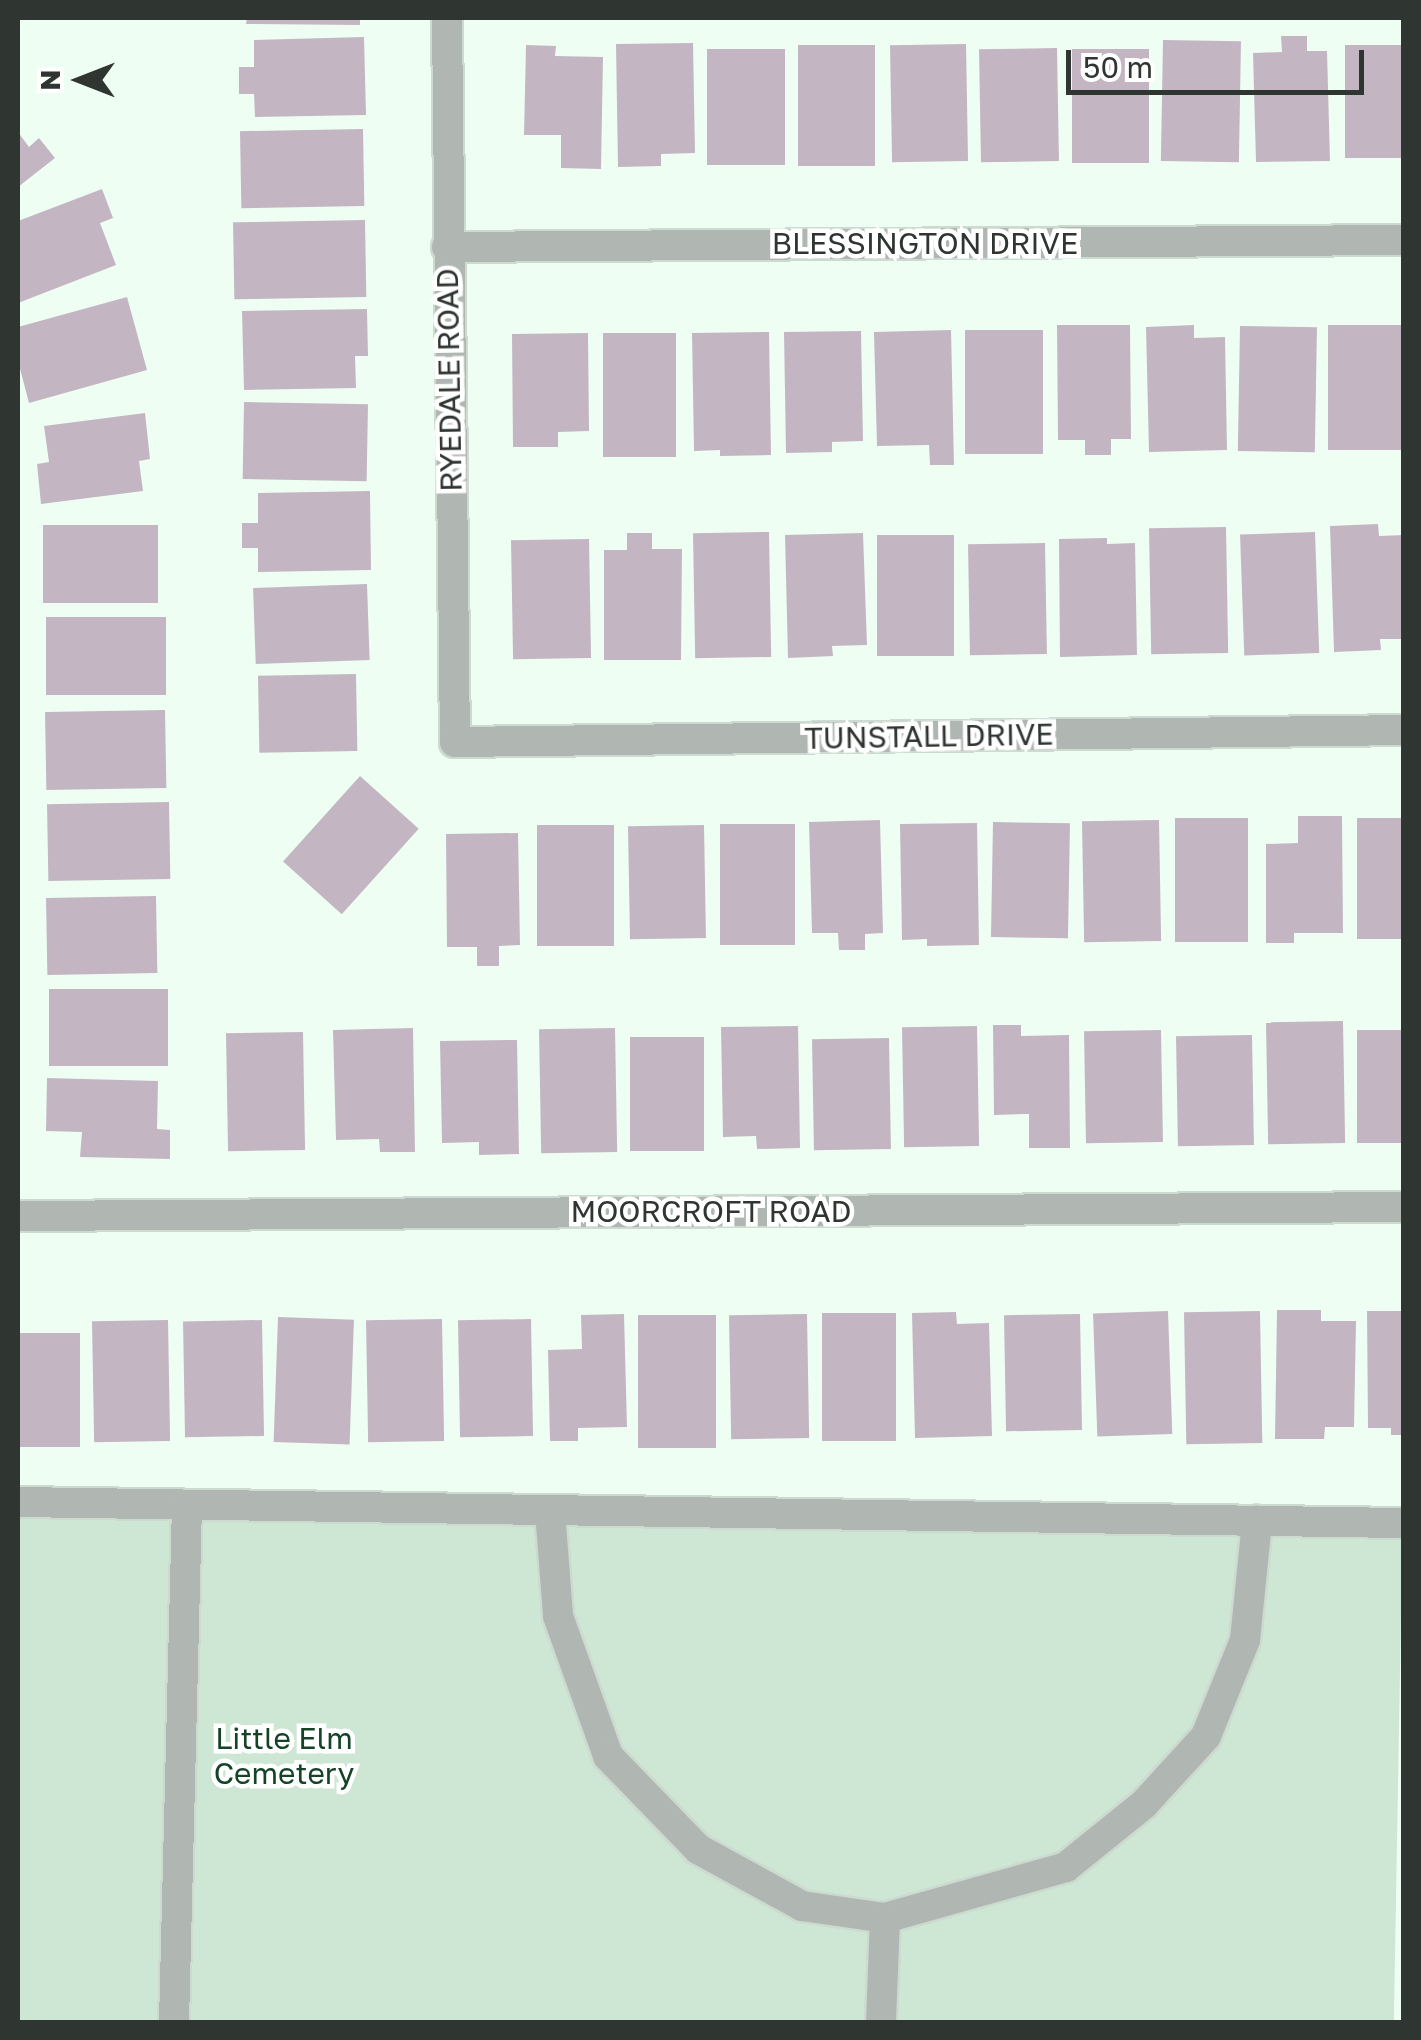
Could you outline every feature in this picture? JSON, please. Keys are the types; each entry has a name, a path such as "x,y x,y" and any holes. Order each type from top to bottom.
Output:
{"street":[{"name":"RYEDALE ROAD","path":"447,18 455,742"},
{"name":"BLESSINGTON DRIVE","path":"447,247 1404,240"},
{"name":"TUNSTALL DRIVE","path":"455,742 1404,730"},
{"name":"MOORCROFT ROAD","path":"18,1216 1404,1207"},
{"path":"18,1502 1404,1524"},
{"path":"174,2022 187,1506"},
{"path":"550,1511 558,1616 608,1756 698,1849 802,1906 885,1918 1066,1867 1144,1804 1206,1736 1245,1640 1257,1521"},
{"path":"881,2022 885,1918"}],"green space":[{"name":"Little Elm Cemetery","path":"18,1486 1403,1510 1394,2022 18,2022"}],"building":[{"path":"247,18 360,18 360,25 246,24"},
{"path":"1281,36 1307,36 1307,51 1327,51 1330,161 1256,162 1253,53 1282,52"},
{"path":"364,37 366,115 255,117 254,94 239,94 239,67 254,67 254,40"},
{"path":"1163,40 1241,41 1239,162 1161,161"},
{"path":"693,43 695,153 661,154 661,166 618,167 616,44"},
{"path":"966,44 968,161 892,162 890,45"},
{"path":"526,45 556,46 555,56 603,57 601,169 561,168 561,135 524,135"},
{"path":"798,45 875,45 875,166 798,166"},
{"path":"1345,45 1404,45 1404,158 1345,158"},
{"path":"1057,48 1059,161 981,162 979,49"},
{"path":"707,49 785,49 785,165 707,165"},
{"path":"1072,49 1149,49 1149,163 1072,163"},
{"path":"363,129 364,206 241,208 240,131"},
{"path":"18,132 29,147 39,138 55,158 18,187"},
{"path":"102,189 113,218 100,223 116,265 18,303 18,221"},
{"path":"365,220 366,297 234,299 233,222"},
{"path":"127,297 147,370 29,403 18,361 18,327"},
{"path":"367,309 368,356 355,356 356,388 244,390 242,311"},
{"path":"1057,325 1130,325 1131,439 1111,439 1111,455 1085,455 1085,440 1058,440"},
{"path":"1194,325 1194,338 1225,337 1227,450 1149,452 1146,327"},
{"path":"1328,325 1404,325 1404,450 1328,450"},
{"path":"1240,326 1317,327 1315,452 1238,451"},
{"path":"951,330 954,465 930,465 929,445 877,446 874,332"},
{"path":"965,330 1043,330 1043,454 965,454"},
{"path":"861,331 863,441 832,442 832,452 786,453 784,332"},
{"path":"769,332 771,455 720,456 720,450 694,451 692,333"},
{"path":"588,333 589,431 558,432 558,447 513,447 512,334"},
{"path":"603,333 676,333 676,457 603,457"},
{"path":"244,402 368,404 367,481 243,479"},
{"path":"145,413 150,459 139,461 143,491 41,504 37,464 49,462 44,426"},
{"path":"370,491 371,570 258,572 258,548 242,548 242,523 258,523 258,493"},
{"path":"1378,524 1379,536 1404,535 1404,639 1380,639 1381,650 1334,652 1330,526"},
{"path":"43,525 158,525 158,603 43,603"},
{"path":"1226,527 1228,653 1151,654 1149,528"},
{"path":"769,532 771,657 695,658 693,533"},
{"path":"1315,532 1319,653 1244,656 1240,535"},
{"path":"627,533 652,533 652,549 682,549 681,660 604,660 604,550 627,550"},
{"path":"863,533 867,645 832,646 833,656 788,658 785,535"},
{"path":"877,535 954,535 954,656 877,656"},
{"path":"1107,538 1107,544 1135,543 1137,655 1060,657 1059,539"},
{"path":"589,539 591,658 513,659 511,540"},
{"path":"1045,543 1047,654 970,655 968,544"},
{"path":"367,584 370,660 256,664 253,588"},
{"path":"46,617 166,617 166,695 46,695"},
{"path":"356,674 357,751 259,753 258,676"},
{"path":"165,710 166,788 46,790 45,712"},
{"path":"360,776 419,829 342,914 283,861"},
{"path":"169,802 170,879 48,881 47,804"},
{"path":"1298,816 1342,816 1343,933 1294,933 1294,943 1266,943 1266,844 1298,843"},
{"path":"1175,818 1248,818 1248,942 1175,942"},
{"path":"1357,818 1404,818 1404,939 1357,939"},
{"path":"880,820 883,933 865,934 865,950 839,950 838,933 812,933 809,822"},
{"path":"1159,820 1161,941 1084,942 1082,821"},
{"path":"993,822 1070,823 1068,938 991,937"},
{"path":"977,823 979,945 927,946 927,939 902,940 900,824"},
{"path":"720,824 795,824 795,945 720,945"},
{"path":"537,825 614,825 614,946 537,946"},
{"path":"704,825 706,938 630,939 628,826"},
{"path":"518,833 520,945 499,946 499,966 477,966 477,947 447,947 446,834"},
{"path":"156,896 157,973 47,975 46,898"},
{"path":"49,989 168,989 168,1066 49,1066"},
{"path":"1343,1021 1345,1143 1268,1144 1266,1022"},
{"path":"993,1025 1021,1025 1021,1036 1069,1035 1070,1148 1029,1148 1029,1114 994,1115"},
{"path":"798,1026 800,1148 757,1149 756,1136 723,1137 721,1027"},
{"path":"977,1026 979,1146 904,1147 902,1027"},
{"path":"413,1028 415,1152 380,1152 379,1139 336,1140 333,1030"},
{"path":"615,1028 617,1152 541,1153 539,1029"},
{"path":"1161,1030 1163,1142 1086,1143 1084,1031"},
{"path":"1357,1030 1404,1030 1404,1143 1357,1143"},
{"path":"303,1032 305,1150 228,1151 226,1033"},
{"path":"1252,1035 1254,1145 1178,1146 1176,1036"},
{"path":"630,1037 704,1037 704,1151 630,1151"},
{"path":"889,1038 891,1149 814,1150 812,1039"},
{"path":"517,1040 519,1154 479,1155 479,1142 442,1143 440,1041"},
{"path":"47,1078 158,1081 157,1129 170,1130 170,1159 80,1157 82,1132 46,1131"},
{"path":"1277,1310 1321,1310 1321,1321 1356,1321 1354,1427 1325,1427 1324,1439 1275,1439"},
{"path":"1168,1311 1172,1434 1097,1437 1093,1314"},
{"path":"1260,1311 1262,1443 1186,1444 1184,1312"},
{"path":"1367,1311 1404,1311 1404,1435 1391,1435 1391,1428 1368,1428"},
{"path":"956,1312 957,1324 989,1323 992,1436 915,1438 912,1313"},
{"path":"822,1313 896,1313 896,1441 822,1441"},
{"path":"624,1314 627,1427 578,1428 578,1441 550,1441 548,1350 582,1349 581,1315"},
{"path":"807,1314 809,1438 731,1439 729,1315"},
{"path":"1080,1314 1082,1430 1006,1431 1004,1315"},
{"path":"638,1315 716,1315 716,1448 638,1448"},
{"path":"278,1317 354,1320 350,1445 274,1442"},
{"path":"442,1319 444,1441 368,1442 366,1320"},
{"path":"531,1319 533,1436 460,1437 458,1320"},
{"path":"168,1320 170,1441 94,1442 92,1321"},
{"path":"262,1320 264,1436 185,1437 183,1321"},
{"path":"18,1333 80,1333 80,1447 18,1447"}]}
